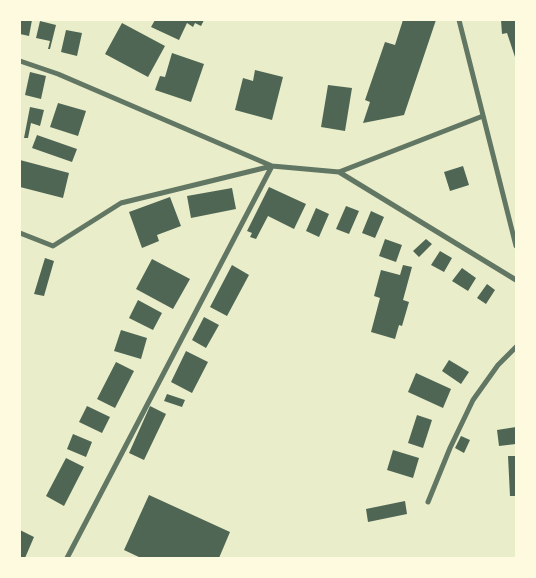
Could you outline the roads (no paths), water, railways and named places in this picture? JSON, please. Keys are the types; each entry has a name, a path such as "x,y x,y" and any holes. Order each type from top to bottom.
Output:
{"street":[{"path":"459,20 516,246"},
{"path":"20,61 58,74 272,166 339,172 516,280"},
{"path":"339,172 483,116"},
{"path":"20,234 53,246 121,202 272,166"},
{"path":"67,558 272,166"},
{"path":"428,502 450,448 473,400 498,365 516,348"}]}
